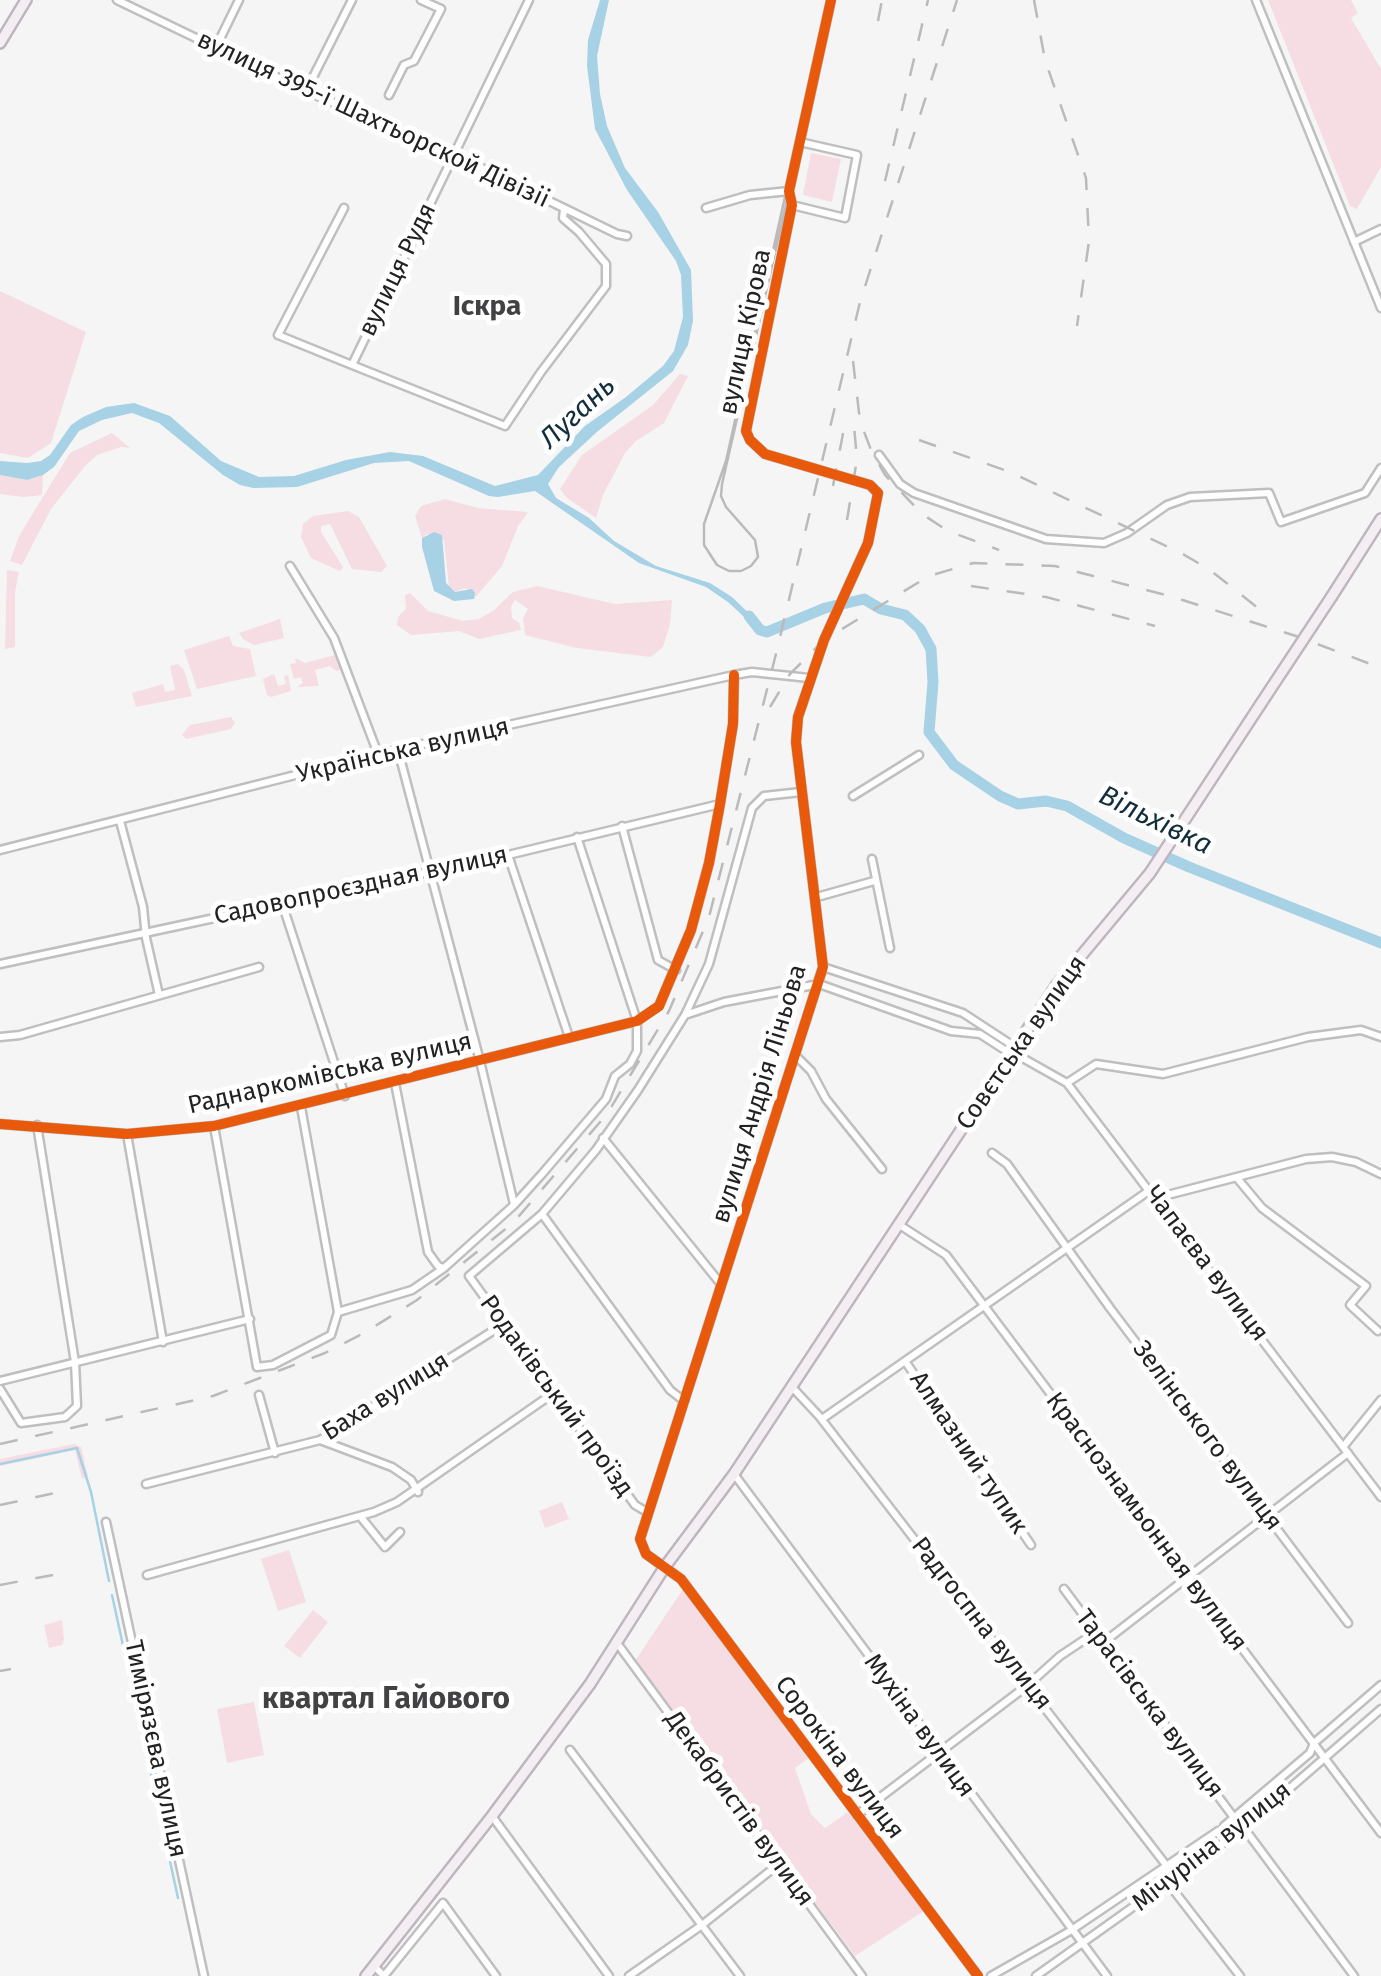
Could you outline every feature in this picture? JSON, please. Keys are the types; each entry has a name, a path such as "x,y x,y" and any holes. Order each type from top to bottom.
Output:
{"main road":[{"path":"0,43 26,0"},
{"name":"Совєтська вулиця","path":"664,1568 734,1474 1056,986 1173,840 1381,519"},
{"path":"366,1976 590,1684 664,1568"}],"street":[{"name":"вулиця 395-ї Шахтьорской Дівізіі","path":"118,0 306,91 455,154 627,236"},
{"path":"216,47 239,0"},
{"path":"306,91 352,0"},
{"path":"389,96 404,65 414,61 441,9 422,0"},
{"name":"вулиця Рудя","path":"529,0 352,365 505,426 540,372 606,286 606,264 563,218 564,209"},
{"name":"вулиця Кірова","path":"831,0 789,191 792,205 746,431 765,454 870,485 878,493 868,544 850,584"},
{"path":"1256,0 1381,308"},
{"path":"792,205 845,218 856,156 800,142"},
{"path":"706,208 750,195 789,191"},
{"path":"344,208 278,335 352,365"},
{"path":"1354,242 1381,229"},
{"path":"1371,285 1381,281"},
{"path":"880,455 900,484 914,494 1046,539 1104,544 1128,533 1168,505 1190,497 1269,493 1281,522 1365,493 1381,468"},
{"path":"290,566 334,638 378,754"},
{"name":"вулиця Андрія Ліньова","path":"664,1568 642,1549 640,1539 647,1512 823,967 797,730 810,678 850,584"},
{"name":"Українська вулиця","path":"0,850 378,754 734,675 752,672 810,678"},
{"path":"622,826 658,960 676,970 709,863 733,724 734,675"},
{"path":"398,750 514,1206"},
{"path":"853,796 919,755"},
{"path":"684,1401 670,1390 542,1214 638,1090 684,1016 718,935 752,808 764,796 801,792"},
{"name":"Садовопроєздная вулиця","path":"0,964 508,855 720,804"},
{"path":"120,821 147,927 159,995"},
{"path":"338,1312 412,1290 444,1268 514,1206 600,1106 612,1089 615,1076 630,1064 637,1051 637,1021 578,837"},
{"path":"508,855 568,1036"},
{"path":"872,859 890,948"},
{"path":"816,896 874,880"},
{"path":"282,903 344,1096"},
{"path":"0,1037 260,967"},
{"name":"Чапаєва вулиця","path":"823,967 963,1013 1013,1051"},
{"name":"Раднаркомівська вулиця","path":"0,1124 128,1134 214,1126 637,1021 659,1006 676,970"},
{"path":"684,1016 724,1002 819,984"},
{"name":"Чапаєва вулиця","path":"819,984 951,1031 980,1034 1067,1083 1381,1497"},
{"path":"1067,1083 1096,1064 1164,1074 1308,1037 1361,1030 1381,1037"},
{"path":"794,1054 811,1071 826,1099 882,1169"},
{"path":"395,1083 428,1252 444,1268"},
{"path":"214,1126 257,1367 273,1366 330,1336 338,1312 300,1106"},
{"path":"0,1389 21,1424 65,1416 78,1403 38,1125"},
{"path":"128,1134 163,1342"},
{"path":"603,1138 721,1284"},
{"name":"Зелінського вулиця","path":"992,1154 1007,1164 1348,1623"},
{"path":"1156,1198 1306,1159 1332,1157 1356,1162 1381,1174"},
{"path":"1237,1178 1262,1208 1366,1286 1350,1305 1378,1330"},
{"path":"822,1420 1150,1190"},
{"name":"Родаківський проїзд","path":"542,1214 469,1276 635,1505 647,1512"},
{"name":"Краснознамьонная вулиця","path":"898,1224 946,1255 1381,1833"},
{"path":"0,1381 250,1319"},
{"name":"Баха вулиця","path":"146,1484 320,1440 504,1324"},
{"name":"Алмазний тупик","path":"905,1361 1031,1545"},
{"name":"Радгоспна вулиця","path":"792,1386 1166,1865"},
{"path":"147,1575 360,1516 397,1502 555,1392"},
{"path":"259,1395 275,1453"},
{"path":"1104,1642 1345,1450 1381,1400"},
{"path":"320,1440 392,1468 411,1480 418,1491"},
{"name":"Мухіна вулиця","path":"734,1474 1107,1976"},
{"path":"360,1516 385,1546 400,1532"},
{"name":"Тимірязєва вулиця","path":"106,1522 204,1976"},
{"name":"Сорокіна вулиця","path":"664,1568 682,1580 978,1976"},
{"name":"Тарасівська вулиця","path":"1064,1589 1235,1819"},
{"path":"857,1814 1096,1632"},
{"name":"Декабристів вулиця","path":"616,1642 862,1976"},
{"name":"Мічуріна вулиця","path":"991,1976 1070,1930 1235,1819 1381,1685"},
{"name":"Мічуріна вулиця","path":"1036,1976 1244,1828 1381,1709"},
{"path":"570,1750 740,1976"},
{"path":"492,1816 610,1976"},
{"path":"1244,1828 1354,1976"},
{"path":"629,1976 780,1863"},
{"path":"1168,1883 1240,1976"},
{"path":"374,1966 384,1976 443,1903 496,1976"}],"shaded area":[{"path":"1268,0 1351,0 1358,13 1351,18 1381,69 1381,167 1357,209 1350,206"},
{"path":"811,153 841,159 832,202 803,195"},
{"path":"0,291 86,332 51,443 28,458 0,453"},
{"path":"680,374 688,376 664,423 625,453 596,518 567,498 560,489 582,455 653,405"},
{"path":"112,433 130,448 97,455 85,466 51,509 22,565 10,561 19,536 70,453"},
{"path":"0,475 27,480 43,475 42,495 0,494"},
{"path":"445,499 478,508 528,512 502,566 474,599 475,593 465,588 455,592 449,587 444,540 427,534 422,538 415,516 421,506"},
{"path":"348,511 359,517 387,566 381,572 352,569 330,524 321,526 321,532 343,567 340,571 311,558 301,537 303,524 313,516"},
{"path":"7,570 19,572 15,647 5,649"},
{"path":"537,586 615,604 672,600 663,647 651,657 577,648 525,635 523,618 528,609 515,600 512,618 521,630 479,639 459,631 411,635 397,625 398,617 406,609 405,595 410,593 428,611 463,621 479,619 513,592"},
{"path":"280,619 284,638 254,645 239,633"},
{"path":"229,636 233,646 250,649 256,676 197,689 184,650"},
{"path":"335,655 341,670 330,666 315,670 319,686 297,687 303,683 301,677 294,679 290,664 296,663 295,658 305,663"},
{"path":"178,664 184,670 192,696 136,707 132,693 163,684 165,692 175,690 170,666"},
{"path":"274,674 278,686 286,684 284,676 288,675 291,691 267,695 263,679"},
{"path":"231,717 235,723 231,729 186,739 182,735 190,725"},
{"path":"74,1444 81,1447 88,1476 82,1479 75,1450 0,1466 0,1459"},
{"path":"562,1502 569,1519 545,1528 539,1511"},
{"path":"289,1550 306,1602 278,1611 261,1559"},
{"path":"683,1589 809,1758 795,1768 811,1814 825,1828 848,1812 924,1911 855,1956 635,1661"},
{"path":"313,1610 328,1622 300,1658 284,1646"},
{"path":"62,1620 62,1645 49,1648 44,1625"},
{"path":"254,1702 264,1755 227,1763 217,1709"}],"water":[{"path":"600,0 609,0 597,56 607,126 625,168 658,212 691,270 693,321 688,345 673,371 598,431 559,467 548,484 556,498 589,518 614,541 656,566 710,583 732,597 761,625 756,628 706,587 639,563 535,491 489,496 409,461 374,463 297,487 253,488 223,475 159,423 132,413 102,420 79,431 54,467 43,475 27,480 0,475 0,461 41,461 50,455 71,425 83,417 106,407 134,403 170,416 221,461 259,477 294,476 390,452 423,456 495,486 538,475 585,426 663,366 674,351 683,317 681,275 676,261 627,190 595,129 587,66 588,40"},
{"path":"434,532 442,535 446,583 455,592 472,589 474,599 454,601 434,591 422,538"}],"waterway":[{"name":"Вільхівка","path":"749,616 760,630 767,632 825,608 864,599 881,609 905,615 920,629 931,649 929,732 954,765 1018,804 1046,801 1067,806 1124,838 1189,867 1381,943"},
{"path":"0,1464 77,1448 91,1492 109,1581"},
{"path":"112,1595 178,1898"}],"tram line":[{"path":"829,0 726,461 704,524 704,545 717,565 729,571 741,571 758,557 755,540 726,507 721,496 722,484 833,0"}],"railway":[{"path":"878,21 882,0"},
{"path":"885,181 928,0"},
{"path":"0,1444 213,1396 325,1353 364,1333 417,1300 513,1223 607,1114 669,1011 709,917 860,302 957,0"},
{"path":"1034,0 1045,60 1086,178 1089,241 1077,326"},
{"path":"853,361 860,421 885,475 922,514 948,531 999,550"},
{"path":"833,486 845,423"},
{"path":"847,520 857,459 854,426"},
{"path":"919,440 1010,472 1181,553 1210,570 1263,612"},
{"path":"770,707 790,674 824,640 929,576 973,563 1055,566 1173,597 1381,668"},
{"path":"971,586 1046,597 1155,626"},
{"path":"0,1505 55,1493"},
{"path":"0,1585 58,1574"},
{"path":"0,1671 11,1669"}],"cycle path":[{"path":"831,0 789,191 792,205 746,431 765,454 870,485 878,493 868,543 824,640 798,717 796,742 823,967 640,1539 646,1554 681,1579 978,1976"},
{"path":"0,1124 127,1134 214,1126 637,1021 659,1006 691,930 720,804 733,724 734,675"}],"district":[{"name":"Іскра","path":"487,307"},
{"name":"квартал Гайового","path":"386,1700"}],"water label":[{"name":"Лугань","path":"578,413"}]}
